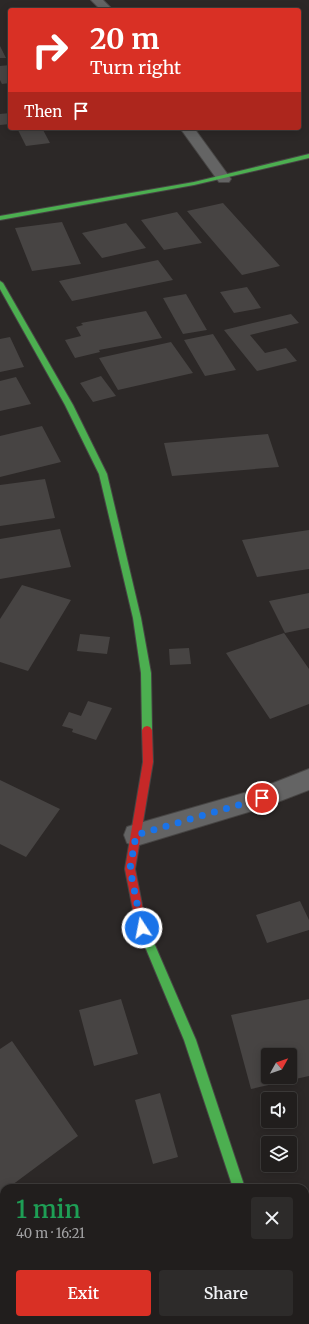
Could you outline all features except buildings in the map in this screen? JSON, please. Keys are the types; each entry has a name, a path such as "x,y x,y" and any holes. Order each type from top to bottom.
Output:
{"street":[{"path":"97,0 105,8"},
{"path":"188,130 224,179"},
{"path":"0,218 224,179 309,156"},
{"path":"0,283 69,406 103,474 136,618 146,673 148,762 130,869 142,928 190,1040 238,1184"},
{"path":"136,835 262,798 309,779"}],"traffic: fast":[{"path":"0,218 194,184 309,156"},
{"path":"0,283 69,405 103,474 137,618 146,673 147,730"},
{"path":"141,925 190,1040 238,1184"}],"traffic: jam":[{"path":"141,925 130,869 148,762 147,730"}],"route":[{"path":"142,928 130,869 136,835 262,798"}]}
